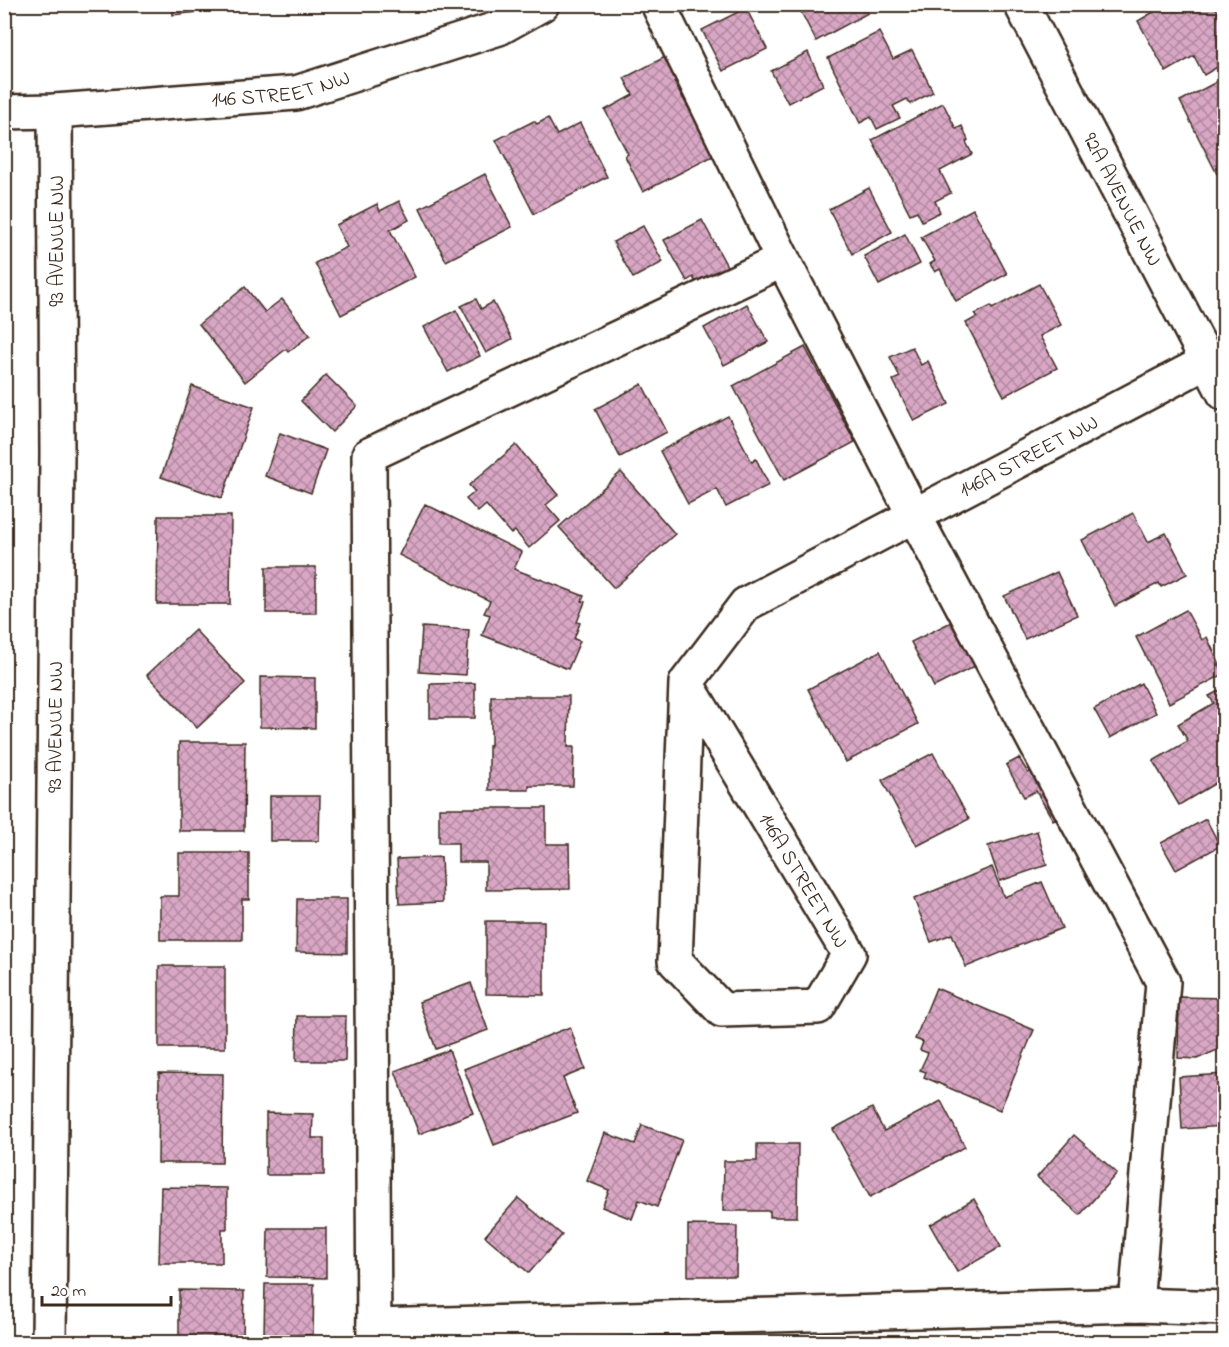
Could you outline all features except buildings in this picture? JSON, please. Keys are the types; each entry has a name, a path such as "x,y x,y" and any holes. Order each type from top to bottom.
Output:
{"street":[{"name":"146 STREET NW","path":"4,112 55,111 296,93 499,28 542,4"},
{"path":"658,4 783,260 914,515 1163,982 1136,1305"},
{"name":"92A AVENUE NW","path":"1021,4 1224,393"},
{"name":"93 AVENUE NW","path":"49,1342 57,454 55,111"},
{"path":"783,260 369,455 374,1334 1136,1305 1224,1308"},
{"name":"146A STREET NW","path":"686,683 849,954 819,1007 722,1010 675,961 686,683 746,604 1208,361"}]}
